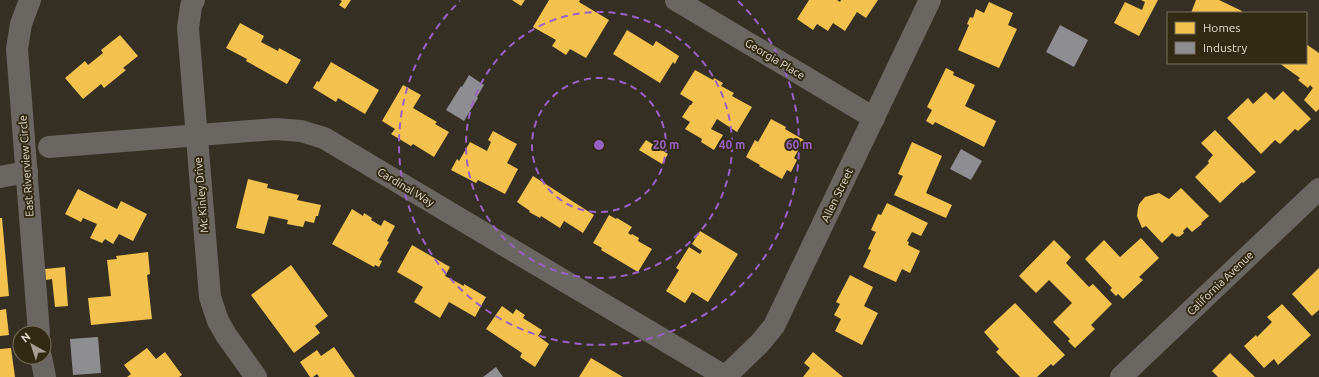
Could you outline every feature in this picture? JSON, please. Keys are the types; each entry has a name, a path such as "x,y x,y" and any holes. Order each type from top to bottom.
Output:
{"street":[{"name":"East Riverview Circle","path":"30,0 21,24 17,49 38,325"},
{"name":"Mc Kinley Drive","path":"194,0 191,6 188,28 210,297 221,326 256,377"},
{"name":"Georgia Place","path":"676,0 874,118"},
{"name":"Allen Street","path":"726,377 760,343 774,326 930,0"},
{"name":"Cardinal Way","path":"49,147 276,129 301,131 324,138 726,377"},
{"path":"0,177 27,172"},
{"name":"California Avenue","path":"1121,377 1319,189"},
{"path":"43,365 45,377"}],"building: Homes":[{"path":"340,0 351,0 345,9 339,5 342,1"},
{"path":"512,0 525,0 521,6"},
{"path":"549,0 580,0 579,2 609,20 586,58 570,49 566,55 552,46 556,40 533,27"},
{"path":"809,0 837,0 840,2 841,0 878,0 866,18 857,12 845,31 833,23 828,31 817,24 813,30 797,19"},
{"path":"1141,0 1158,0 1139,36 1114,23 1125,2 1142,10 1145,2"},
{"path":"1196,0 1219,0 1242,11 1242,12 1191,12"},
{"path":"989,2 1013,13 1008,25 1017,29 999,68 958,50 969,25 967,24 970,17 973,18 976,9 984,13"},
{"path":"240,23 264,36 261,42 278,51 279,48 301,60 287,84 246,61 247,59 226,48"},
{"path":"627,30 653,46 656,41 679,56 675,64 673,62 660,83 613,54"},
{"path":"120,35 138,56 123,68 126,70 104,88 101,84 83,99 65,78 85,61 88,65 103,53 101,50"},
{"path":"1307,45 1319,53 1319,109 1316,112 1304,100 1313,88 1310,85 1308,88 1298,80 1300,78 1280,64 1307,64"},
{"path":"331,62 379,90 365,114 338,98 336,102 313,88 317,81 319,82"},
{"path":"946,68 954,72 953,75 975,85 965,106 996,121 984,147 935,122 933,125 926,121 932,110 927,107"},
{"path":"695,70 713,80 714,78 723,83 721,86 734,93 732,96 752,107 737,132 717,119 711,129 723,135 714,150 701,142 702,139 685,129 690,122 682,117 693,102 680,94"},
{"path":"403,85 421,95 413,108 437,122 435,124 449,132 434,157 413,144 411,146 391,134 395,129 382,121"},
{"path":"1283,91 1311,119 1298,131 1295,129 1280,144 1275,140 1261,154 1227,118 1248,98 1253,104 1266,92 1274,100"},
{"path":"771,119 786,127 785,129 804,140 794,158 797,160 791,172 787,170 782,179 746,157 755,140 758,142"},
{"path":"1215,130 1256,172 1243,183 1242,182 1220,203 1195,177 1209,163 1208,161 1213,155 1201,143"},
{"path":"493,131 517,144 507,163 518,169 505,194 478,180 476,183 451,170 457,159 459,161 470,142 487,151 491,142 488,140"},
{"path":"646,140 668,154 662,164 639,150"},
{"path":"912,142 942,156 926,193 952,205 946,218 894,195 903,176 898,174"},
{"path":"533,176 594,215 583,233 564,221 560,228 541,216 540,218 529,212 530,211 517,202"},
{"path":"248,179 268,184 267,188 299,195 297,200 321,205 314,223 305,221 303,227 287,224 288,220 269,216 264,234 236,228"},
{"path":"1181,188 1209,216 1192,232 1187,227 1183,231 1184,233 1179,237 1172,233 1162,243 1146,226 1142,228 1137,216 1139,204 1145,197 1159,193 1169,199"},
{"path":"78,189 117,209 121,201 147,214 133,241 119,234 113,244 105,239 102,243 90,238 97,224 83,218 81,222 65,214"},
{"path":"887,203 928,223 921,236 912,232 907,241 909,242 908,245 920,251 910,273 902,269 896,282 863,267 871,250 868,249 876,232 871,230 878,214 881,215"},
{"path":"352,209 363,216 364,213 372,218 371,220 381,226 384,220 395,226 387,241 389,242 379,260 382,261 379,267 375,265 374,267 332,244"},
{"path":"609,215 632,227 628,233 639,238 638,241 652,249 638,272 601,250 602,248 593,243"},
{"path":"0,218 2,218 9,296 0,297"},
{"path":"700,231 738,254 708,302 692,292 685,303 666,291 679,270 676,268 689,247 700,254 702,251 692,244"},
{"path":"1141,238 1159,258 1139,277 1143,280 1123,299 1118,294 1116,296 1110,290 1112,288 1085,259 1104,240 1120,257"},
{"path":"1054,240 1071,257 1066,263 1089,287 1093,284 1112,304 1091,325 1095,329 1075,348 1068,341 1070,339 1053,322 1072,303 1049,280 1036,293 1019,276"},
{"path":"412,245 450,267 445,276 464,286 464,284 486,297 475,317 449,302 440,318 414,302 423,287 397,272"},
{"path":"148,252 150,274 147,275 152,319 91,325 88,298 111,296 107,260 117,259 116,256"},
{"path":"291,265 328,316 315,326 320,333 294,353 251,295"},
{"path":"65,267 68,306 55,307 52,279 46,280 45,269"},
{"path":"1319,268 1319,310 1312,316 1292,294"},
{"path":"850,275 873,287 864,306 878,313 862,345 835,331 841,319 834,315 840,304 836,302"},
{"path":"1015,303 1065,355 1053,366 1051,364 1037,377 1020,377 996,352 999,349 984,332"},
{"path":"1282,304 1311,335 1278,365 1274,359 1264,368 1244,346 1256,335 1257,337 1272,322 1267,317"},
{"path":"502,306 513,314 516,309 525,315 523,318 542,330 538,336 549,344 535,367 520,357 522,353 486,329"},
{"path":"6,309 9,335 0,336 0,310"},
{"path":"334,347 355,377 319,377 317,374 310,377 300,362 317,350 321,356"},
{"path":"11,348 12,365 13,365 15,377 0,377 0,349"},
{"path":"147,348 156,359 165,352 182,375 179,377 127,377 131,374 124,365"},
{"path":"813,352 843,377 803,377 810,368 804,363"},
{"path":"1230,353 1255,377 1218,377 1212,371"},
{"path":"591,358 623,377 579,377"}],"building: Industry":[{"path":"1060,25 1088,40 1074,67 1046,52"},
{"path":"469,75 484,85 464,121 446,110"},
{"path":"961,149 982,161 971,180 950,169"},
{"path":"98,337 101,373 73,375 70,339"},
{"path":"496,367 503,377 483,377"}]}
